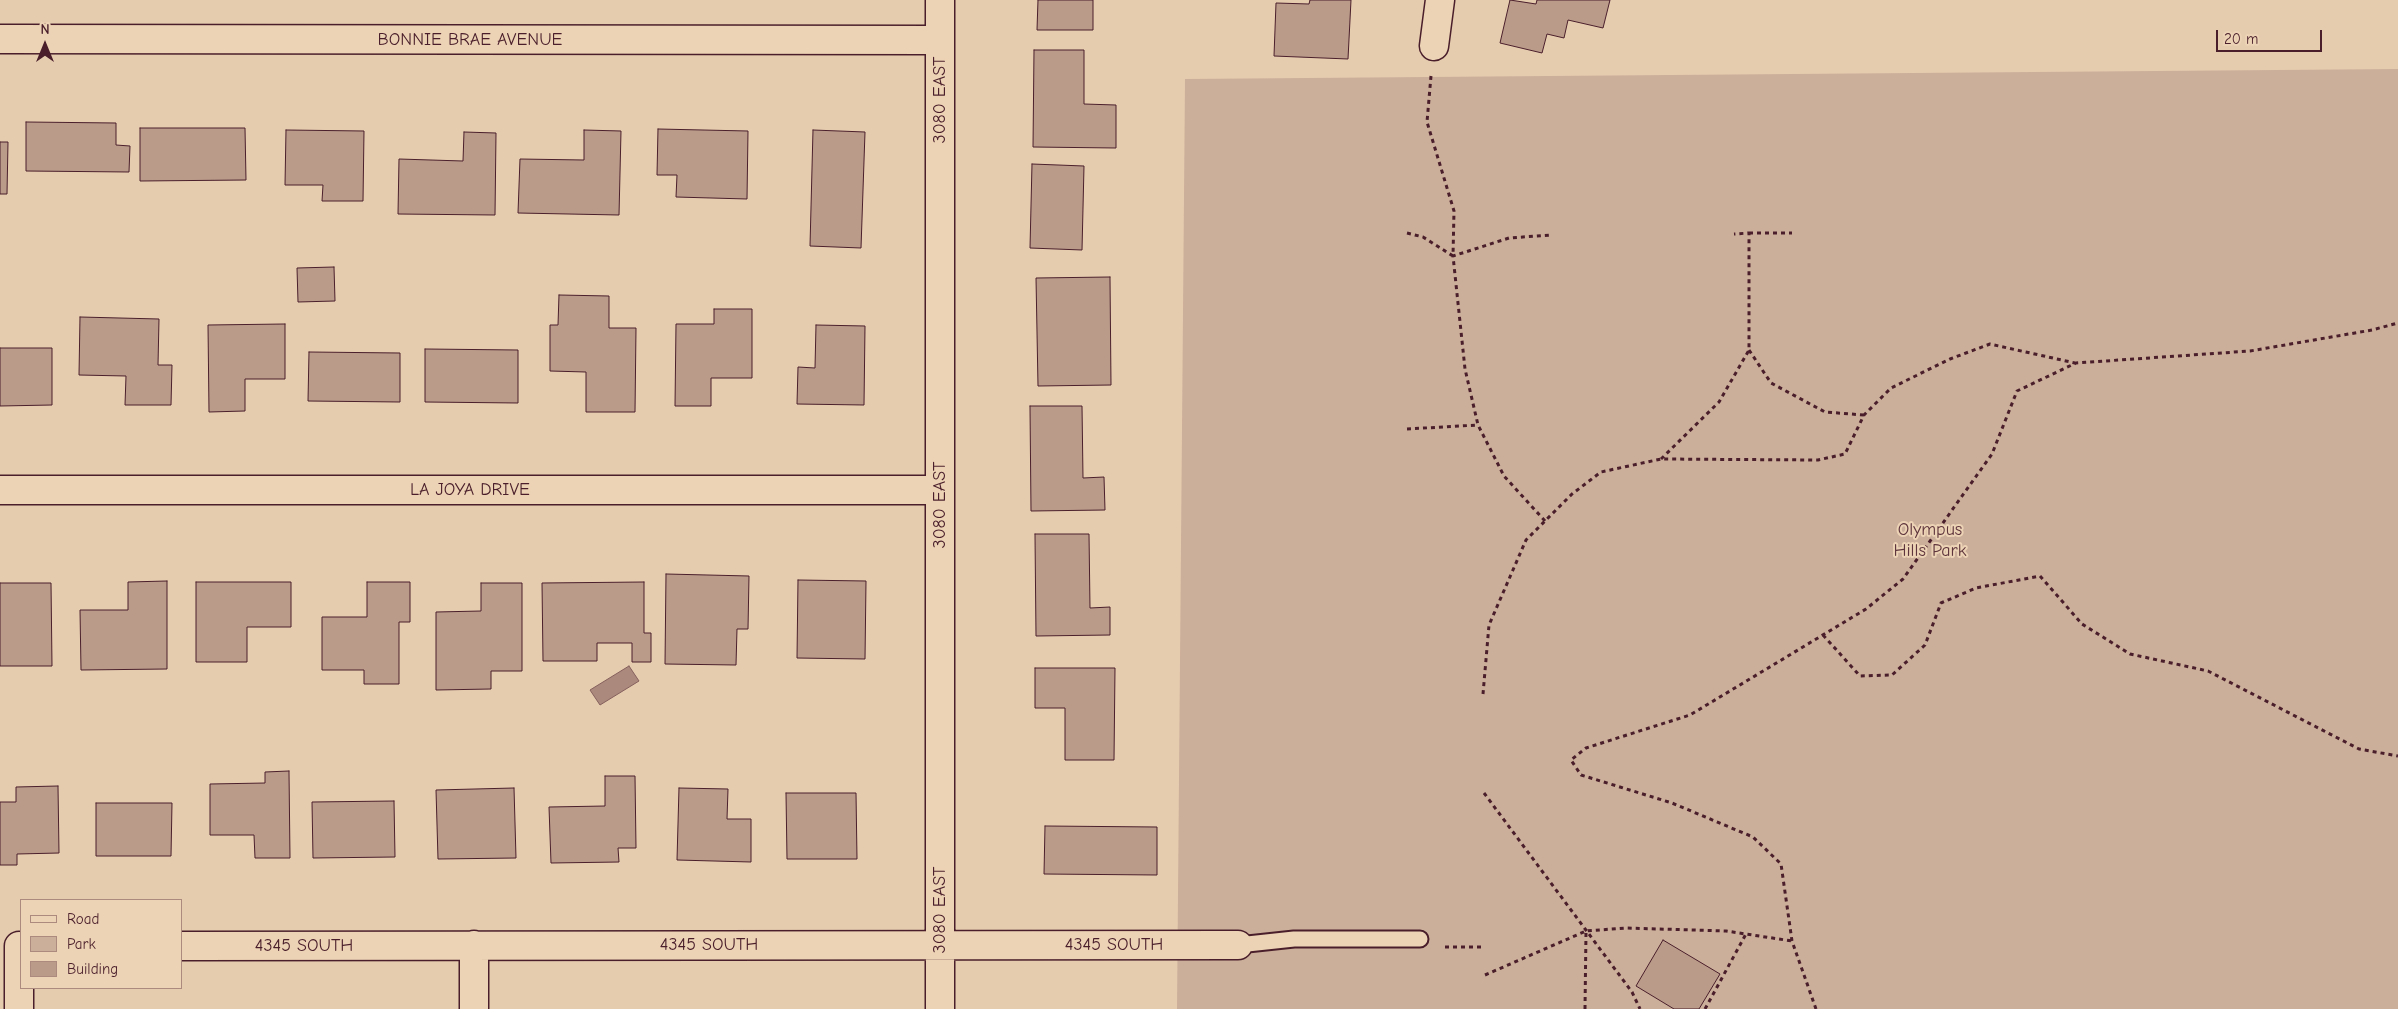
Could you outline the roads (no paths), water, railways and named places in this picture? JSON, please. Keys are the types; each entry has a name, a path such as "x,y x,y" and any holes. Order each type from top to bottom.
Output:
{"street":[{"name":"3080 EAST","path":"940,0 940,1009"},
{"path":"1434,46 1440,0"},
{"name":"BONNIE BRAE AVENUE","path":"0,39 940,40"},
{"name":"LA JOYA DRIVE","path":"0,490 940,490"},
{"path":"474,945 474,1009"},
{"name":"4345 SOUTH","path":"182,946 1238,945"},
{"path":"13,946 19,1009"}],"lane":[{"path":"1238,945 1294,939 1420,940"}],"park label":[{"name":"Olympus Hills Park","path":"1930,540"}]}
